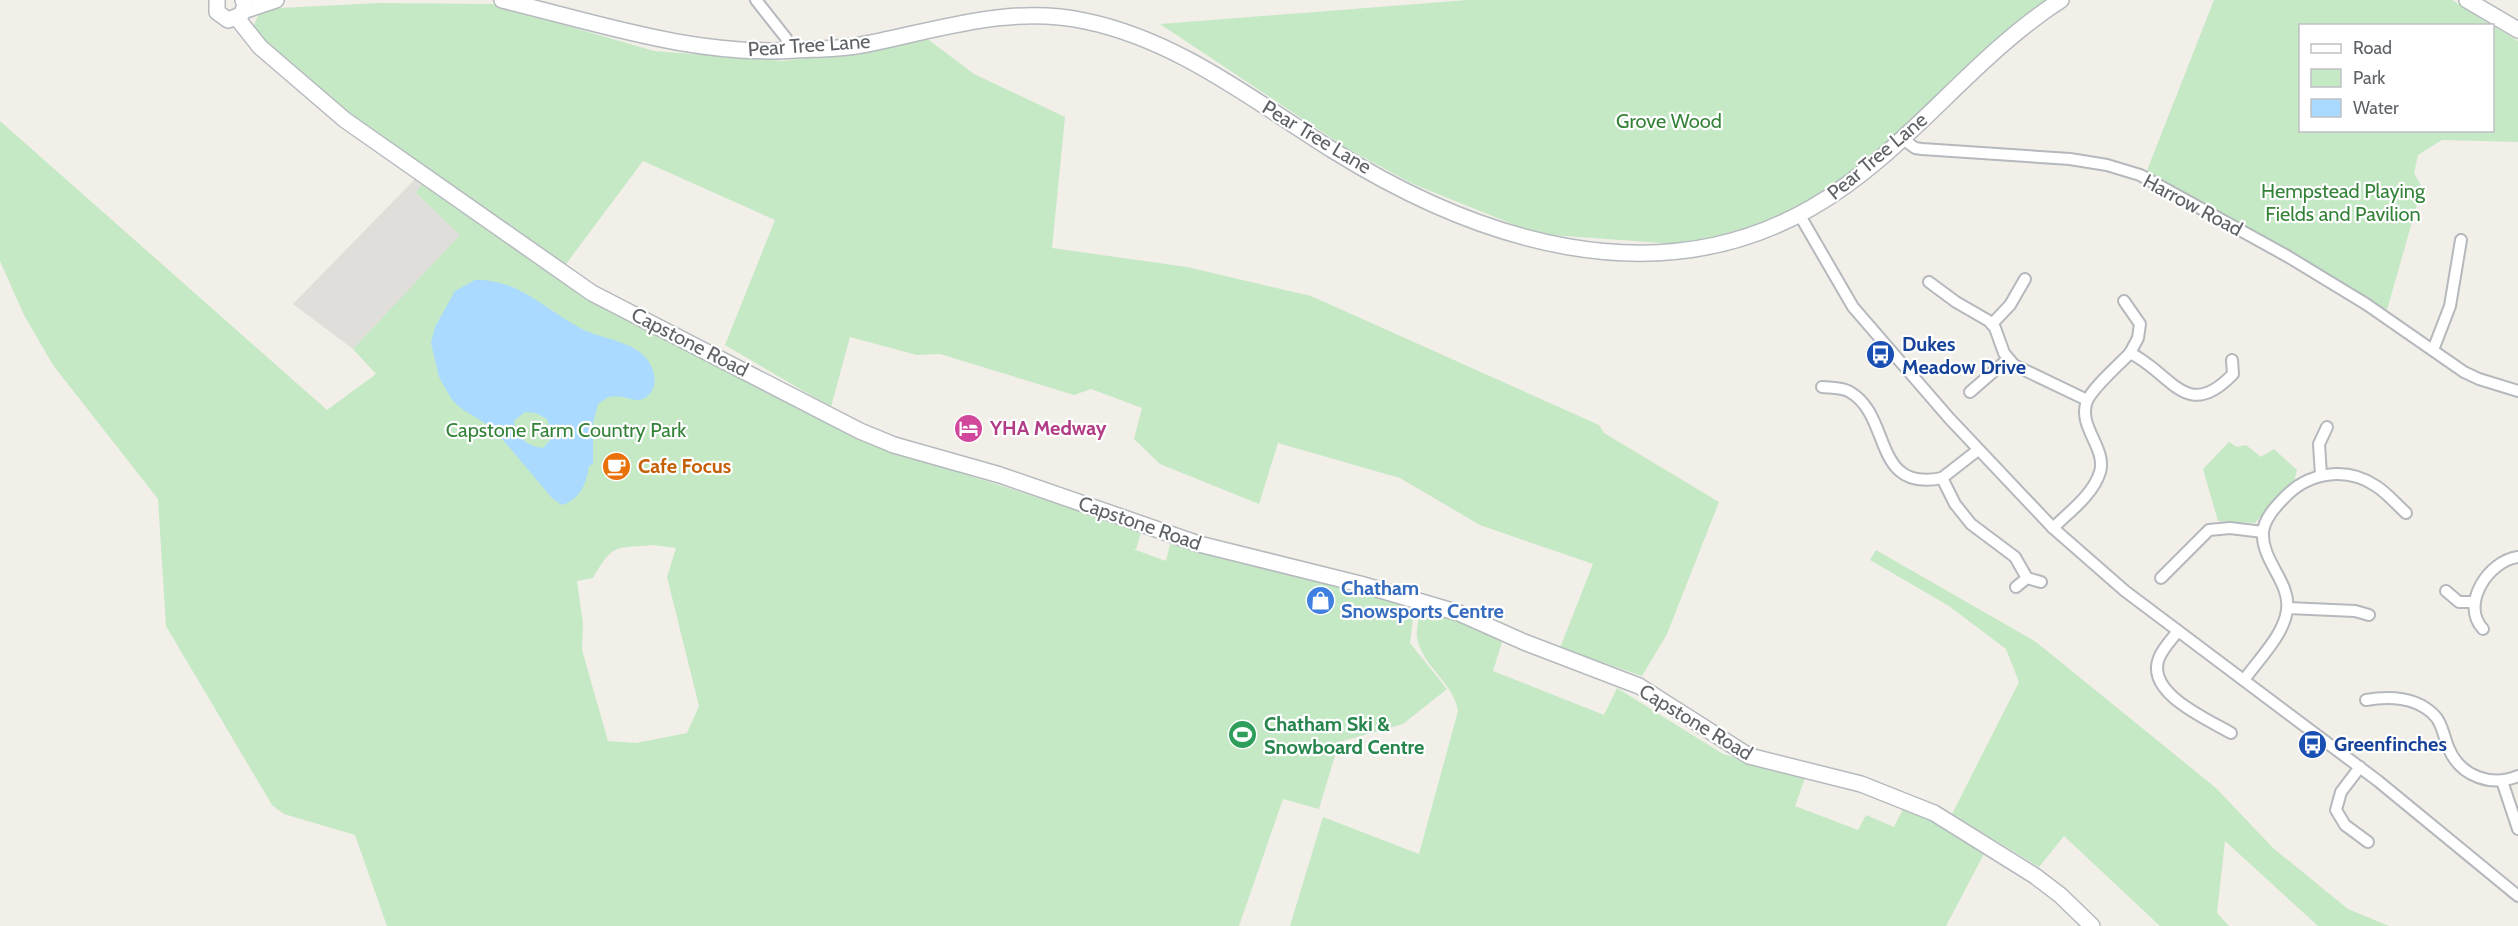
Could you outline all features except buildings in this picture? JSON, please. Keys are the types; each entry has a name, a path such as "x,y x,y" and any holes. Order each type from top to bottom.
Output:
{"street":[{"path":"213,3 224,18 241,10 276,0"},
{"name":"Pear Tree Lane","path":"502,0 684,44 741,50 789,51 853,46 1000,16 1042,15 1117,28 1168,48 1217,76 1338,154 1467,220 1523,239 1593,250 1642,254 1730,241 1799,214 1851,182 1903,139 1993,51 2024,25 2061,0"},
{"path":"756,0 786,38 789,51"},
{"path":"2467,0 2518,30"},
{"name":"Capstone Road","path":"241,10 260,47 345,120 592,292 860,431 894,445 1000,475 1199,544 1360,584 1459,613 1534,646 1639,686 1749,756 1861,784 1934,813 2035,876 2060,895 2092,926"},
{"name":"Harrow Road","path":"1903,139 1915,148 2070,159 2107,165 2140,175 2325,279 2479,379 2518,391"},
{"path":"1799,214 1853,307 1978,450 2053,528 2125,591 2360,767 2518,896"},
{"path":"2433,350 2450,306 2461,240"},
{"path":"1992,324 2010,305 2025,279"},
{"path":"1929,282 1992,324 2008,359 2021,370 2088,400"},
{"path":"2053,528 2088,493 2101,470 2099,454 2087,421 2088,400 2130,353 2138,338 2140,324 2124,301"},
{"path":"2130,353 2180,390 2194,396 2207,394 2233,374 2232,360"},
{"path":"1970,392 2008,359"},
{"path":"1822,387 1845,389 1856,396 1892,463 1901,473 1919,480 1942,478 1978,450"},
{"path":"2321,475 2319,444 2327,428"},
{"path":"2244,680 2283,624 2288,608 2283,585 2265,547 2263,532 2271,514 2286,495 2303,483 2321,475 2350,475 2370,482 2406,513"},
{"path":"1942,478 1966,519 1977,531 2015,557 2027,578 2041,582"},
{"path":"2161,578 2209,530 2230,528 2263,532"},
{"path":"2483,629 2475,620 2474,602 2481,585 2508,560 2518,557"},
{"path":"2016,587 2027,578"},
{"path":"2446,591 2459,602 2474,602"},
{"path":"2288,608 2355,611 2369,615"},
{"path":"2178,631 2159,656 2157,672 2160,684 2178,700 2231,733"},
{"path":"2366,700 2402,698 2424,707 2437,717 2449,750 2458,764 2474,776 2502,781 2518,776"},
{"path":"2360,767 2342,792 2336,810 2341,820 2368,842"},
{"path":"2502,781 2518,829"}],"shaded area":[{"path":"419,175 425,179 416,193 461,235 353,349 293,304"}],"green space":[{"name":"Grove Wood","path":"1468,0 2050,0 1860,167 1817,198 1750,229 1677,244 1537,234 1413,184 1348,149 1160,24"},
{"name":"Hempstead Playing Fields and Pavilion","path":"2214,0 2452,0 2489,24 2299,24 2299,132 2494,132 2494,27 2518,41 2518,142 2442,140 2418,155 2414,173 2422,187 2387,310 2146,173"},
{"path":"379,3 492,4 654,51 784,61 855,51 925,37 974,74 1065,117 1052,248 1187,267 1311,296 1599,425 1604,433 1719,502 1667,634 1642,676 1560,648 1593,564 1480,525 1400,478 1278,443 1259,504 1160,464 1134,439 1142,408 1091,389 1074,395 940,354 917,355 850,337 831,407 725,345 775,220 643,161 566,264 370,130 268,51 253,27 261,9"},
{"name":"Capstone Farm Country Park","path":"0,121 327,410 376,374 353,349 460,235 416,193 425,179 692,351 871,445 1142,530 1136,549 1133,549 1166,561 1170,544 1415,602 1410,643 1447,689 1403,724 1339,742 1319,809 1283,799 1239,926 387,926 355,835 284,814 272,805 166,626 158,499 53,365 24,315 0,261","holes":["653,545 676,548 667,577 699,706 687,733 636,743 608,741 582,650 583,624 577,581 593,578 606,558 616,550"]},
{"path":"2229,442 2237,447 2246,445 2261,457 2274,449 2297,470 2294,481 2284,489 2255,523 2218,521 2203,469"},
{"path":"1876,550 2036,642 2216,788 2273,848 2348,909 2389,926 2318,926 2225,841 2217,913 2229,926 2160,926 2064,836 2039,867 1952,814 2019,682 2006,649 1949,606 1870,560"},
{"path":"1421,604 1504,636 1493,671 1604,715 1617,688 1723,754 1805,778 1795,806 1858,830 1866,815 1894,827 1905,805 1985,852 1946,926 1290,926 1323,817 1419,854 1458,711 1450,691 1420,648 1417,633"}],"water":[{"path":"475,280 504,284 530,296 580,328 631,347 648,360 655,379 653,389 647,397 637,400 615,396 598,404 593,423 593,464 589,466 586,479 578,495 568,502 562,505 552,498 493,428 452,400 439,377 431,343 435,327 455,291","holes":["525,412 536,413 547,419 553,437 543,448 523,440 515,427 514,421"]}],"place":[{"name":"Dukes Meadow Drive","path":"1881,355"},
{"name":"YHA Medway","path":"969,428"},
{"name":"Cafe Focus","path":"617,466"},
{"name":"Chatham Snowsports Centre","path":"1320,600"},
{"name":"Chatham Ski & Snowboard Centre","path":"1243,735"},
{"name":"Greenfinches","path":"2313,744"}]}
